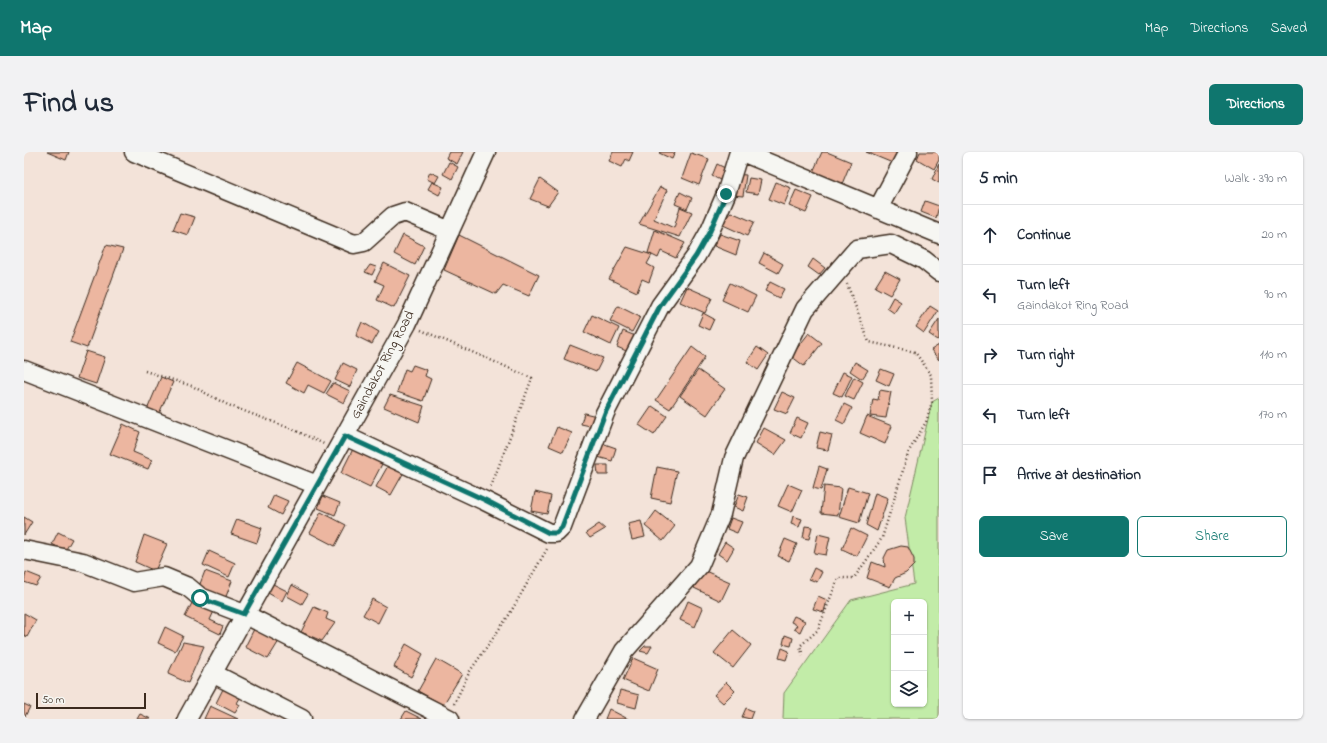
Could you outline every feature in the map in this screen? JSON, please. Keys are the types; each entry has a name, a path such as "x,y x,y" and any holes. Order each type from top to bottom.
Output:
{"street":[{"path":"134,152 354,244 364,242 393,216 406,212 450,231"},
{"name":"Gaindakot Ring Road","path":"187,719 244,614 407,324 486,152"},
{"path":"341,443 485,500 549,533 556,533 562,527 605,413 660,306 696,256 710,231 726,194 739,152"},
{"path":"742,152 939,234"},
{"path":"878,209 908,152"},
{"path":"585,719 624,651 699,566 721,514 734,458 805,309 857,249 891,244 924,260 939,272"},
{"path":"24,370 317,485"},
{"path":"24,550 83,562 134,582 164,577 188,586 200,598 244,614 449,718"},
{"path":"212,673 302,719"}],"path":[{"path":"803,656 800,646 818,630 838,578 854,578 882,538 908,451 926,422 932,402 931,375 915,352 869,342 840,267"},
{"path":"407,324 532,378 485,500"},
{"path":"145,371 192,386 228,405 292,429 341,443"},
{"path":"449,718 470,671 508,615 556,533"}],"green space":[{"path":"939,398 939,719 783,719 784,693 851,600 914,584 905,518 932,402"}],"building":[{"path":"47,152 69,152 66,160"},
{"path":"449,152 463,152 457,164 446,158"},
{"path":"613,152 633,152 629,161 626,159 622,167 609,161"},
{"path":"675,152 672,159 659,153"},
{"path":"822,152 827,152 851,162 842,184 813,172"},
{"path":"866,152 900,152 895,164"},
{"path":"920,152 939,152 939,160 934,169 917,159"},
{"path":"691,153 709,159 699,185 682,178"},
{"path":"449,162 458,167 452,179 443,174"},
{"path":"717,164 727,169 722,181 712,176"},
{"path":"939,164 939,183 932,179"},
{"path":"430,172 439,176 435,183 427,179"},
{"path":"734,174 746,175 743,196 732,195"},
{"path":"749,178 761,180 758,194 746,192"},
{"path":"540,179 558,192 548,206 530,199"},
{"path":"432,182 443,187 439,195 428,189"},
{"path":"776,182 791,188 784,205 769,199"},
{"path":"660,187 667,190 654,219 674,228 680,207 692,212 680,237 639,224"},
{"path":"796,190 813,197 806,213 789,206"},
{"path":"680,192 692,198 687,209 675,204"},
{"path":"925,201 939,206 936,218 921,212"},
{"path":"731,212 754,222 747,236 721,224"},
{"path":"180,213 195,217 188,235 173,230"},
{"path":"655,230 685,243 676,258 661,251 658,258 648,253"},
{"path":"720,234 740,241 736,255 714,246"},
{"path":"403,235 424,246 415,265 394,254"},
{"path":"459,235 539,275 529,296 503,285 496,294 444,270"},
{"path":"106,245 123,249 87,348 70,342"},
{"path":"627,247 652,255 647,264 654,268 649,282 642,279 637,292 609,279"},
{"path":"764,253 783,264 778,273 759,263"},
{"path":"813,259 825,268 819,275 808,267"},
{"path":"384,263 410,276 394,308 377,300 384,285 375,281"},
{"path":"370,265 376,267 372,275 365,272"},
{"path":"885,271 900,279 890,295 875,287"},
{"path":"770,282 784,289 779,298 765,291"},
{"path":"730,283 756,296 748,312 722,300"},
{"path":"687,287 712,298 705,313 680,302"},
{"path":"893,297 901,302 894,313 887,308"},
{"path":"618,306 640,317 632,332 610,321"},
{"path":"930,306 938,311 924,333 916,327"},
{"path":"703,313 714,319 709,330 698,325"},
{"path":"592,315 619,328 611,345 584,332"},
{"path":"939,319 939,339 938,340 929,334"},
{"path":"362,322 379,332 372,344 356,336"},
{"path":"623,331 638,337 631,353 617,347"},
{"path":"809,333 822,343 804,366 791,356"},
{"path":"570,345 603,358 596,372 564,359"},
{"path":"939,345 939,360 931,350"},
{"path":"692,347 705,357 670,409 656,400"},
{"path":"757,347 768,355 758,370 747,362"},
{"path":"86,351 105,357 96,384 77,378"},
{"path":"855,362 868,370 862,379 850,371"},
{"path":"297,363 331,381 324,393 308,385 304,393 286,383"},
{"path":"343,363 357,370 350,387 335,380"},
{"path":"413,365 427,370 425,376 431,379 423,401 397,392 405,369 410,371"},
{"path":"881,369 894,374 889,386 876,380"},
{"path":"698,370 725,389 707,415 680,396"},
{"path":"843,372 852,376 842,397 833,393"},
{"path":"161,377 173,382 158,416 147,410"},
{"path":"854,377 863,382 854,400 845,396"},
{"path":"333,383 350,391 344,403 326,394"},
{"path":"880,390 891,392 886,418 870,416 873,399 878,400"},
{"path":"782,392 795,398 787,414 774,409"},
{"path":"390,395 424,406 419,422 384,407"},
{"path":"844,404 852,408 844,424 836,420"},
{"path":"652,406 667,416 654,435 639,425"},
{"path":"584,413 597,416 595,427 581,424"},
{"path":"867,416 892,426 885,444 860,433"},
{"path":"797,418 808,423 801,438 790,433"},
{"path":"123,424 140,432 133,452 152,460 148,469 110,454"},
{"path":"557,427 572,433 563,452 549,446"},
{"path":"764,428 786,440 775,455 756,443"},
{"path":"820,432 832,435 828,450 816,448"},
{"path":"599,442 616,448 612,461 594,456"},
{"path":"353,449 382,464 370,487 341,473"},
{"path":"389,464 404,472 391,495 376,487"},
{"path":"597,465 608,465 608,475 598,475"},
{"path":"819,466 827,469 821,490 813,488"},
{"path":"657,467 677,471 670,502 651,498"},
{"path":"788,484 802,490 792,512 778,506"},
{"path":"824,486 841,488 838,515 821,513"},
{"path":"848,487 868,493 859,523 839,517"},
{"path":"535,492 551,496 547,514 531,511"},
{"path":"875,493 888,498 877,531 866,525"},
{"path":"739,494 748,497 743,511 734,507"},
{"path":"274,495 288,501 281,515 268,508"},
{"path":"323,496 340,503 335,515 318,508"},
{"path":"656,511 675,526 663,541 645,526"},
{"path":"321,512 346,525 335,546 310,533"},
{"path":"793,516 802,519 799,527 791,524"},
{"path":"24,517 32,522 24,535"},
{"path":"731,518 742,522 737,533 727,529"},
{"path":"237,519 262,528 257,543 231,534"},
{"path":"641,521 645,537 632,540 628,524"},
{"path":"599,524 605,529 590,538 586,533"},
{"path":"805,526 812,527 809,539 803,538"},
{"path":"851,528 867,536 857,556 842,549"},
{"path":"58,532 72,539 65,551 52,544"},
{"path":"818,534 830,537 826,555 814,553"},
{"path":"144,535 167,544 155,571 135,562"},
{"path":"785,539 797,544 789,561 778,556"},
{"path":"725,542 734,548 727,560 718,554"},
{"path":"901,546 908,547 914,559 914,565 906,573 895,578 890,587 867,578 872,562 885,567 884,558 888,550"},
{"path":"209,551 235,563 229,577 203,565"},
{"path":"814,568 822,572 817,582 809,579"},
{"path":"703,570 730,582 721,601 694,588"},
{"path":"205,571 232,581 225,599 198,589"},
{"path":"26,572 41,578 36,586 24,582"},
{"path":"273,584 287,591 282,601 268,593"},
{"path":"292,585 308,594 302,604 287,596"},
{"path":"818,596 827,600 824,612 813,609"},
{"path":"194,599 215,609 210,620 223,626 220,634 185,617"},
{"path":"372,599 386,607 378,623 363,615"},
{"path":"688,601 703,608 695,627 680,620"},
{"path":"314,607 328,613 326,619 335,623 322,641 301,632"},
{"path":"24,613 36,620 27,637 24,635"},
{"path":"794,616 805,621 800,632 794,629 797,625 791,622"},
{"path":"165,627 183,636 175,651 158,643"},
{"path":"255,627 279,641 268,659 245,647"},
{"path":"733,630 751,645 733,668 714,653"},
{"path":"785,635 793,638 791,646 783,644"},
{"path":"183,642 204,646 188,683 168,674"},
{"path":"406,644 423,654 411,677 394,667"},
{"path":"645,646 652,646 648,653 640,651"},
{"path":"782,648 789,651 786,660 779,658"},
{"path":"633,658 658,669 649,691 623,680"},
{"path":"436,659 462,674 443,705 418,691"},
{"path":"726,682 735,691 723,703 714,695"},
{"path":"223,689 240,698 237,703 240,705 235,713 216,703"},
{"path":"620,690 639,695 636,708 617,703"},
{"path":"24,704 30,707 24,718"},
{"path":"210,706 238,719 204,719"},
{"path":"746,708 753,711 750,719 742,717"},
{"path":"609,709 628,719 605,719"},
{"path":"406,711 422,719 401,719"},
{"path":"140,714 151,719 137,719"}],"route":[{"path":"200,598 244,614 345,436 485,500 549,533 556,533 562,527 605,413 660,306 696,256 710,231 726,194"}]}
